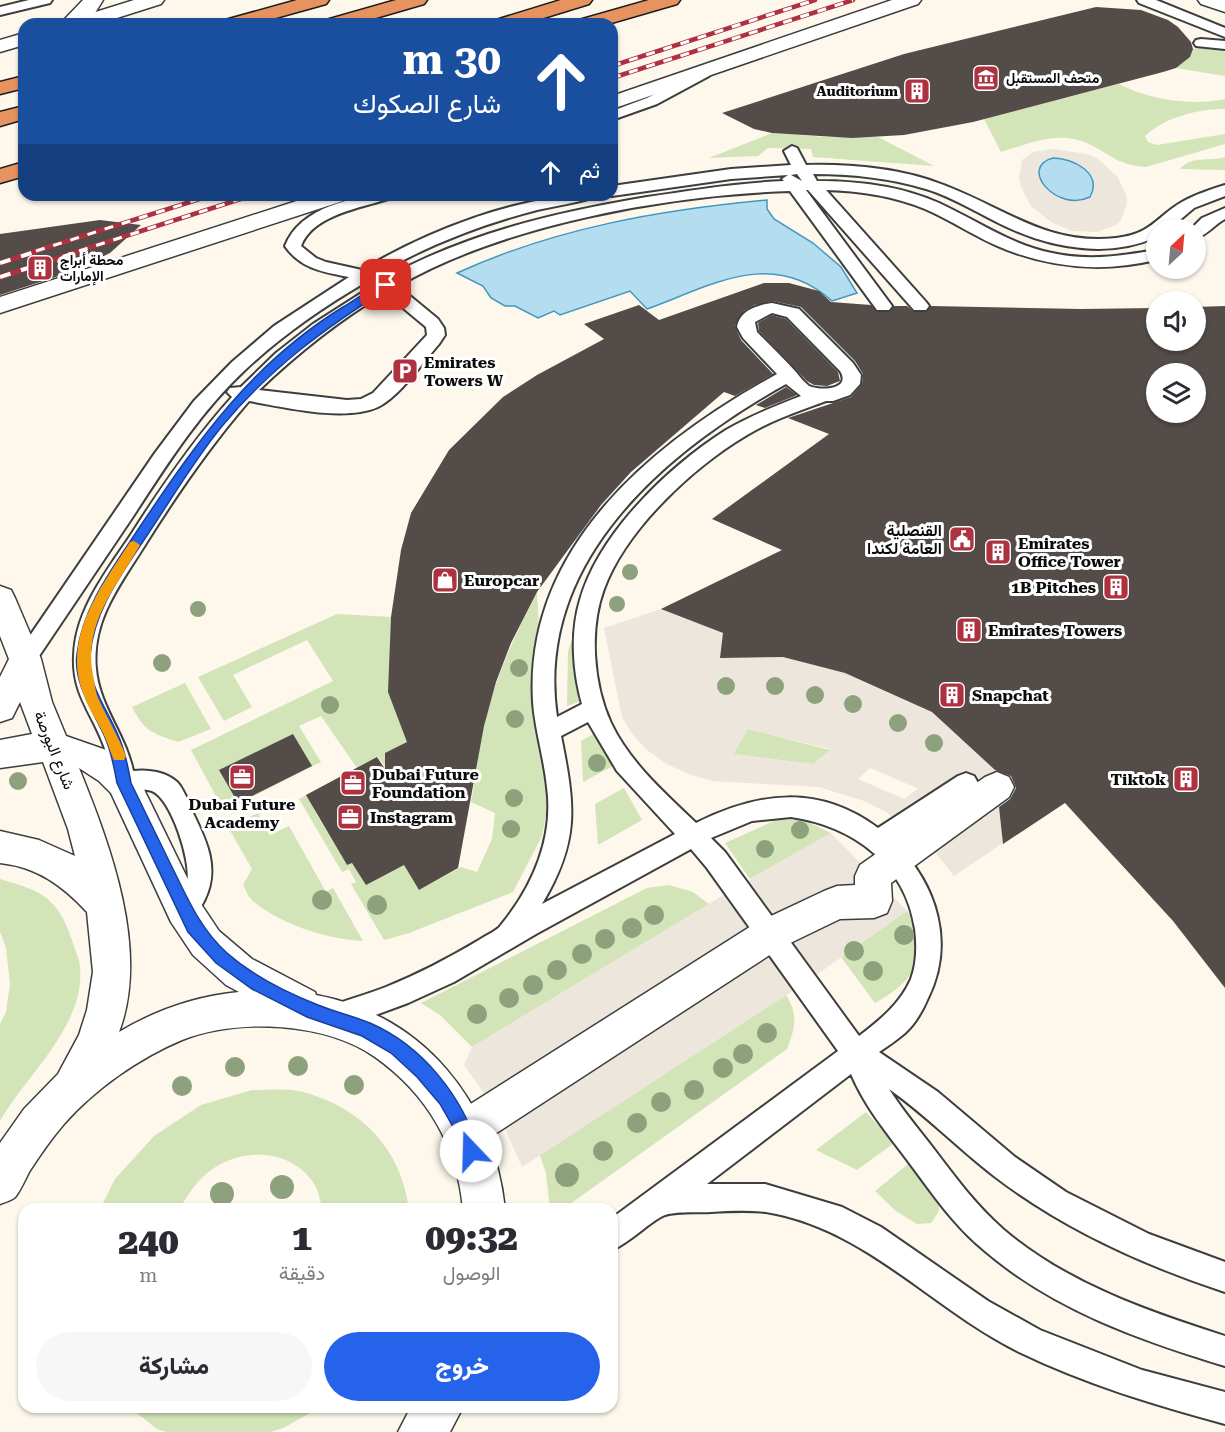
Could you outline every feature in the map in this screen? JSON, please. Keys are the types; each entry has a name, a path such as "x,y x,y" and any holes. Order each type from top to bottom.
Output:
{"highway":[{"path":"254,18 319,0"},
{"path":"354,18 417,0"},
{"path":"522,18 582,0"},
{"path":"607,18 670,0"},
{"path":"0,88 18,84"},
{"path":"0,119 18,114"},
{"path":"0,176 18,171"}],"street":[{"path":"77,18 88,9 93,0"},
{"path":"96,18 153,0"},
{"path":"618,102 911,0"},
{"path":"1208,0 1225,6"},
{"path":"0,46 18,41"},
{"path":"0,305 320,201"},
{"name":"شارع البورصة","path":"0,598 25,659 36,702 86,829 104,904 112,963 109,1001 100,1032 86,1063 67,1093"},
{"path":"0,709 25,659"},
{"path":"0,754 53,746 70,749 101,762 124,783 184,910 207,943 230,965 258,984 324,1014 367,1030 397,1047 423,1071 446,1098 465,1131 484,1192 484,1203"},
{"path":"465,1131 769,935 837,903 874,901 882,859 982,785"},
{"path":"0,848 12,848 55,863 77,876 104,904"},
{"path":"0,1183 20,1147 67,1093 124,1050 186,1021 251,1008 324,1014"}],"lane":[{"path":"0,11 45,0"},
{"path":"1144,0 1225,33"},
{"path":"1201,44 1225,45"},
{"path":"618,114 661,96 704,73"},
{"path":"784,171 784,151 799,179 883,306"},
{"path":"618,189 784,171 814,187 920,306"},
{"path":"124,783 119,758 111,736 90,696 83,656 91,620 108,585 196,453 245,394 300,342 386,285 459,251 527,227 708,193 856,171 916,181 952,194 1030,233 1055,240 1091,244 1120,243 1146,234"},
{"path":"814,187 872,189 911,198 947,212 989,236 1018,249 1059,261 1101,264 1121,263 1146,257"},
{"path":"1171,219 1188,205 1225,190"},
{"path":"217,387 245,394 353,408 372,402 436,335 434,325 386,285 366,275 314,265 298,254 293,246 296,234 309,223 369,201"},
{"path":"25,659 170,445 217,387 247,358 306,313 366,275 408,253 462,230 562,201"},
{"path":"1206,223 1225,213"},
{"path":"1091,244 1101,264"},
{"path":"820,396 801,389 749,334 746,327 747,320 752,314 772,308 793,313 847,367 852,375 851,384 844,391 820,396 784,409 730,436 674,482 628,531 609,559 594,590 588,612 586,660 594,709 602,728 636,779 651,796 695,836 716,860 856,1054 861,1069 891,1115 967,1214 999,1244 1052,1281 1109,1310 1225,1351"},
{"path":"510,935 543,881 553,859 559,837 561,814 544,699 544,667 547,637 565,582 592,533 612,508 657,463 687,437 745,399 789,375"},
{"path":"549,730 594,709"},
{"path":"324,1014 408,992 461,965 510,935 733,818 764,808 788,807 812,810 836,817 919,896 930,937 930,957 923,980 908,1010 897,1023 661,1202 618,1231"},
{"path":"856,1054 889,1071 1005,1166 1060,1204 1120,1237 1183,1264 1225,1277"},
{"path":"661,1202 695,1198 765,1198 842,1222 872,1237 977,1312 1030,1341 1142,1386 1225,1408"}],"green space":[{"path":"1225,48 1225,76 1176,68 1190,57 1193,49"},
{"path":"1119,84 1157,98 1184,102 1225,99 1225,109 1182,115 1153,129 1145,136 1148,142 1157,145 1225,134 1225,144 1146,167 1122,162 1080,140 1068,138 1046,139 1001,152 984,119"},
{"path":"772,133 825,137 878,137 934,166 813,157 811,149 768,148 758,156 709,158"},
{"path":"1225,157 1225,170 1180,169 1195,160"},
{"path":"537,592 549,798 542,836 513,892 409,933 384,940 351,884 356,882 349,869 342,872 299,799 334,780 314,810 347,865 352,863 404,865 419,890 461,867 477,872 492,839 495,813 471,802 482,734 500,674"},
{"path":"337,614 391,617 420,776 399,786 378,757 357,768 321,716 299,726 321,762 224,811 191,750 333,681 307,640 233,675 252,707 224,721 198,677"},
{"path":"575,631 584,700 567,706 568,651"},
{"path":"185,683 211,729 178,742 145,727 132,707"},
{"path":"748,729 830,750 813,764 733,754"},
{"path":"597,732 613,766 583,782 581,741"},
{"path":"624,788 642,820 598,845 595,804"},
{"path":"258,813 270,835 289,826 326,892 333,888 363,941 335,938 290,924 251,899 243,885 252,869 228,827"},
{"path":"776,820 803,820 831,833 750,879 725,843"},
{"path":"0,879 37,892 53,905 66,925 80,966 79,988 74,1008 64,1029 0,1121 0,1024 6,1012 10,984 6,948 0,932"},
{"path":"669,885 693,892 709,904 472,1047 440,1015 421,1003 647,888"},
{"path":"907,911 926,935 922,948 909,976 896,990 875,1003 841,957"},
{"path":"786,995 794,1016 792,1035 787,1049 571,1203 549,1203 546,1173 540,1155"},
{"path":"252,1090 297,1091 324,1099 360,1120 388,1150 405,1187 408,1203 321,1203 316,1187 307,1174 295,1165 268,1155 253,1155 224,1162 211,1170 197,1183 183,1203 103,1203 115,1179 154,1136 201,1105"},
{"path":"866,1112 894,1143 857,1170 816,1150"},
{"path":"913,1160 938,1193 939,1211 931,1223 917,1224 896,1211 875,1191"},
{"path":"137,1413 310,1413 271,1432 167,1432 157,1429"}],"shaded area":[{"path":"1052,149 1087,154 1098,159 1117,176 1126,195 1127,204 1121,220 1116,225 1097,232 1072,231 1051,222 1031,206 1019,178 1022,160 1033,152"},
{"path":"661,609 783,657 845,673 932,712 995,770 1003,843 954,876 924,838 886,812 864,801 819,787 713,781 688,774 665,763 647,750 633,735 622,717 604,628","holes":["748,729 830,749 830,750 813,764 734,754","870,768 917,788 917,789 904,799 858,779"]},
{"path":"831,833 907,911 805,983 522,1167 497,1111 464,1065 472,1047 735,888"}],"water":[{"path":"1053,158 1069,161 1084,168 1093,181 1090,197 1077,200 1065,199 1046,187 1040,179 1039,170 1043,163"},
{"path":"767,200 767,209 774,219 813,243 841,267 857,293 832,301 809,285 787,276 764,274 741,276 718,282 647,309 630,291 560,315 554,311 538,318 515,306 505,306 491,298 483,286 457,273 532,244 609,223 687,209"}],"building":[{"name":"متحف المستقبل","path":"1096,7 1141,10 1168,20 1178,27 1191,42 1193,49 1190,57 1176,68 1163,72 973,122 904,135 852,138 772,133 754,129 722,113 904,54"},
{"name":"محطة أبراج الإمارات","path":"100,220 141,225 110,253 71,272 0,295 0,234"},
{"name":"Emirates Towers","path":"764,283 789,283 819,291 831,302 871,305 877,312 889,312 894,306 907,306 914,312 926,312 931,306 1146,308 1146,351 1206,351 1206,307 1225,306 1225,988 1173,921 1065,803 1003,844 999,807 1010,799 1016,788 1011,776 995,770 932,712 845,673 783,657 720,658 723,633 661,609 782,550 712,519 829,434 788,418 851,397 862,384 863,374 855,361 801,307 772,301 754,305 744,311 735,326 741,340 773,374 735,396 724,392 631,472 601,505 537,592 511,643 496,682 484,726 458,868 419,890 404,865 366,885 352,863 347,865 306,795 377,757 385,769 385,753 407,742 388,692 391,617 401,550 411,513 449,450 503,397 537,375 604,339 584,324 639,305 659,320"},
{"path":"772,315 786,319 838,372 840,381 827,386 814,385 807,381 759,331 758,323"},
{"path":"786,387 797,395 765,408 756,405"},
{"path":"293,734 312,766 238,803 219,770"}],"railway":[{"path":"618,64 815,0"},
{"path":"618,76 853,0"},
{"path":"36,251 193,201"},
{"path":"79,251 234,201"},
{"path":"0,263 41,250"},
{"path":"0,277 84,250"}],"slow traffic":[{"path":"119,756 90,696 83,656 86,638 98,602 134,545"}],"place":[{"name":"متحف المستقبل","path":"986,78"},
{"name":"Auditorium","path":"917,91"},
{"name":"محطة أبراج الإمارات","path":"40,268"},
{"name":"Emirates Towers W","path":"405,371"},
{"name":"القنصلية العامة لكندا","path":"962,539"},
{"name":"Emirates Office Tower","path":"998,552"},
{"name":"Europcar","path":"445,580"},
{"name":"1B Pitches","path":"1116,587"},
{"name":"Emirates Towers","path":"969,630"},
{"name":"Snapchat","path":"952,695"},
{"name":"Dubai Future Academy","path":"242,777"},
{"name":"Tiktok","path":"1186,779"},
{"name":"Dubai Future Foundation","path":"353,783"},
{"name":"Instagram","path":"350,817"}],"route":[{"path":"386,285 300,342 245,394 219,423 196,453 98,602 86,638 83,656 90,696 111,736 119,758 124,783 194,927 222,958 258,984 313,1011 367,1030 397,1047 423,1071 446,1098 465,1131 471,1151"}]}
